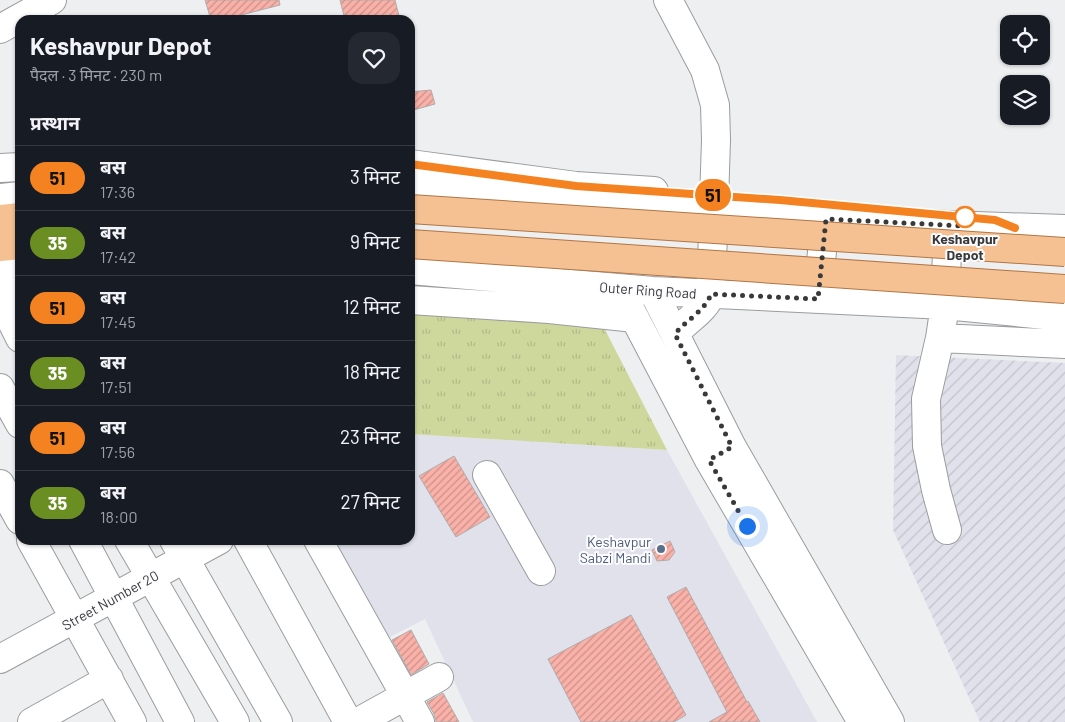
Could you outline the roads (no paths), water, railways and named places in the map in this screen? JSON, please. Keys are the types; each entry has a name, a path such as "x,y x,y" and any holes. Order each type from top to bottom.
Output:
{"main road":[{"path":"415,209 1065,252"},
{"path":"0,219 15,218"},
{"path":"415,244 1065,289"},
{"path":"0,247 15,246"}],"street":[{"path":"25,15 52,0"},
{"path":"668,0 704,70 715,105 716,140 711,294 708,302 675,334"},
{"path":"0,29 15,21"},
{"path":"415,165 826,219 1065,229"},
{"path":"0,168 15,167"},
{"path":"415,191 598,208 780,200 995,220 1015,228"},
{"path":"0,198 15,196"},
{"path":"818,299 826,219"},
{"path":"947,530 926,446 926,400 940,338 945,305 948,225"},
{"path":"0,264 15,262"},
{"name":"Outer Ring Road","path":"415,270 654,291 945,305 1065,318"},
{"path":"0,289 15,287"},
{"path":"619,288 635,318 890,722"},
{"path":"654,291 675,334 720,454 862,722"},
{"path":"0,298 15,328"},
{"path":"415,300 549,309 635,318"},
{"path":"940,338 1065,344"},
{"path":"0,388 15,415"},
{"path":"487,475 541,571"},
{"path":"0,484 15,511"},
{"path":"34,545 132,722"},
{"path":"86,545 180,722"},
{"path":"132,545 235,722"},
{"name":"Street Number 20","path":"0,659 150,578 179,550 200,545"},
{"path":"251,545 348,722"},
{"path":"321,545 420,722"},
{"path":"179,550 278,722"},
{"path":"358,722 439,677"},
{"path":"32,722 108,679"}],"place":[{"name":"Keshavpur Depot","path":"965,217"},
{"name":"Keshavpur Sabzi Mandi","path":"661,549"}]}
